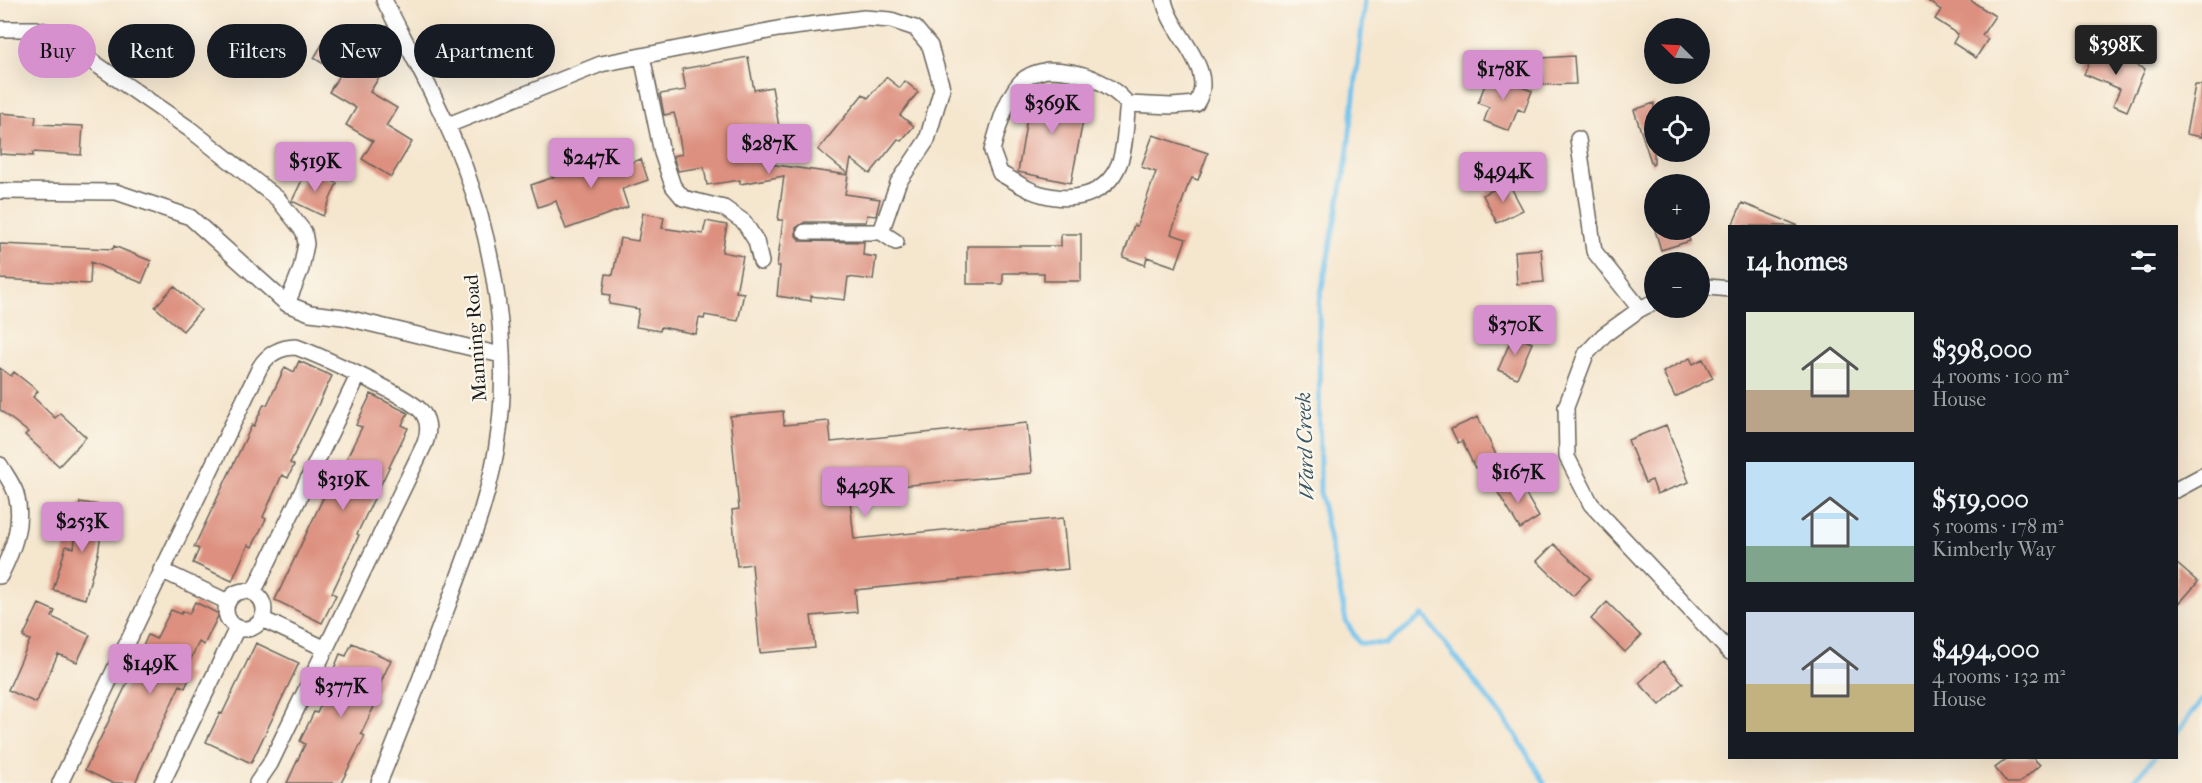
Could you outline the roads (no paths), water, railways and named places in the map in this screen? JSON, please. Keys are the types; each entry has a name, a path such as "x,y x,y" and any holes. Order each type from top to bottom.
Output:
{"street":[{"name":"Manning Road","path":"379,783 482,513 499,434 503,385 498,309 485,234 465,168 448,125 384,0"},
{"path":"1128,105 1120,162 1113,175 1096,192 1069,198 1040,194 1000,173 992,151 1008,104 1027,76 1047,70 1067,70 1105,83 1128,105 1196,104 1202,94 1203,82 1199,69 1168,15 1164,0"},
{"path":"448,125 600,64 778,29 864,18 891,20 915,28 930,46 942,88 927,140 897,183 881,232"},
{"path":"0,29 36,29 51,33 191,130 278,199 304,232 306,244 302,269 286,304"},
{"path":"642,56 662,153 672,186 683,198 724,207 744,222 756,241 762,262"},
{"path":"1578,139 1594,251 1640,309"},
{"path":"0,191 116,192 190,217 286,304 310,313 343,317 501,355"},
{"path":"805,231 881,232 896,242"},
{"path":"1710,287 1728,289"},
{"path":"1644,307 1604,335 1586,354 1566,407 1567,457 1591,504 1728,650"},
{"path":"60,783 260,367 267,358 279,350 296,347 415,404 425,418 428,434 270,764 257,783"},
{"path":"252,593 358,376"},
{"path":"0,465 16,492 20,519 11,553 0,576"},
{"path":"2178,489 2202,476"},
{"path":"161,570 228,602"},
{"path":"242,591 252,593 261,600 264,607 262,619 255,627 248,630 237,628 228,621 226,613 228,602 234,594 242,591"},
{"path":"262,619 326,649"},
{"path":"162,783 237,628"}],"waterway":[{"name":"Ward Creek","path":"1365,0 1347,158 1319,304 1320,492 1346,621 1359,643 1386,644 1423,615 1516,735 1544,783"},
{"path":"2178,730 2202,700"},
{"path":"2131,783 2153,759"}]}
